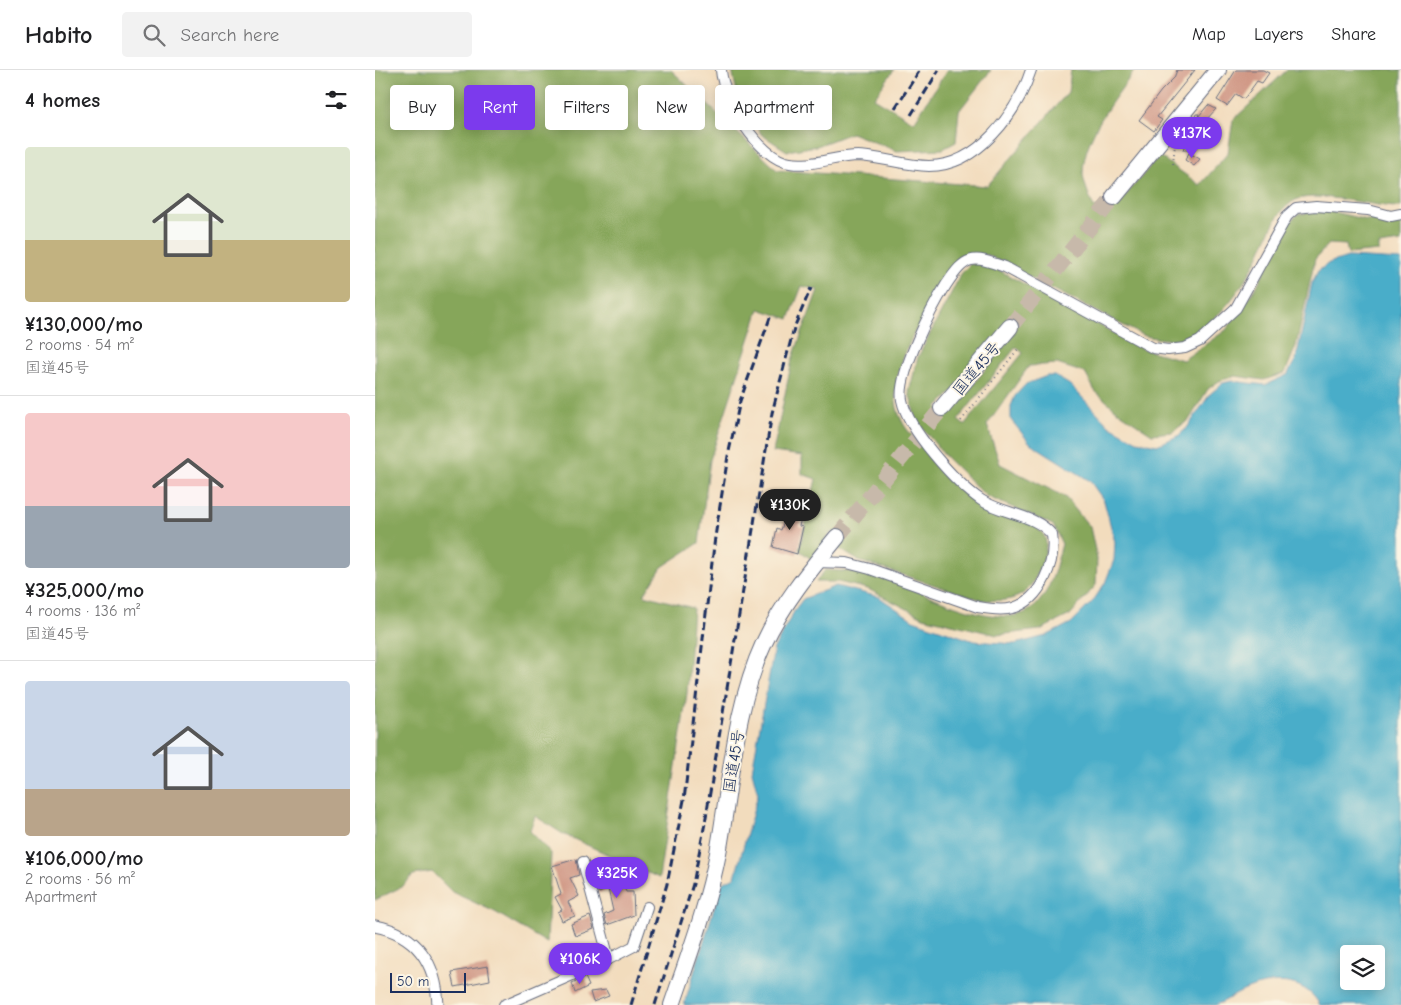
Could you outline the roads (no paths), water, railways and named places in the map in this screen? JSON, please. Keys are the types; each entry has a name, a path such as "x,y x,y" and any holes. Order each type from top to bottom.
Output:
{"highway":[{"path":"1114,197 1218,70"},
{"name":"国道45号","path":"942,408 1010,328"},
{"name":"国道45号","path":"672,1005 716,863 740,721 754,667 773,624 816,562 837,537"}],"street":[{"path":"721,70 725,89 739,116 763,150 777,160 798,164 858,156 931,166 959,160 985,142 1021,93 1031,70"},
{"path":"816,562 847,564 870,569 978,607 996,610 1013,608 1029,600 1042,584 1051,558 1052,535 1039,524 981,500 941,463 909,422 902,399 903,383 911,357 939,295 959,266 970,260 985,260 1005,267 1153,348 1168,350 1185,348 1200,341 1237,308 1287,216 1296,208 1315,206 1368,210 1391,216 1401,214"},
{"path":"583,862 609,960"},
{"path":"504,1005 609,960 634,946 647,907"},
{"path":"375,926 391,930 421,950 430,965 437,984 438,1005"}],"water":[{"path":"1348,257 1401,260 1401,1005 1320,1005 1305,989 1285,983 1275,983 1253,987 1215,1005 684,1005 722,883 735,877 758,794 752,771 774,648 803,599 836,586 879,597 913,620 974,641 1015,644 1046,636 1071,623 1093,601 1105,583 1114,560 1115,542 1104,501 1090,481 1030,443 1011,420 1011,406 1015,396 1026,384 1047,376 1055,376 1070,385 1110,426 1137,441 1157,445 1178,436 1187,428 1210,394 1223,383 1232,381 1265,385 1287,375 1296,359 1312,283 1318,271 1329,263"}],"tunnel":[{"path":"1010,327 1114,197"},
{"path":"837,537 942,408"}],"railway":[{"path":"895,108 920,70"},
{"path":"911,115 939,70"},
{"path":"655,1005 693,884 705,823 772,413 794,328 811,288"},
{"path":"631,1005 667,884 684,800 715,537 728,456 740,401 771,315"}]}
